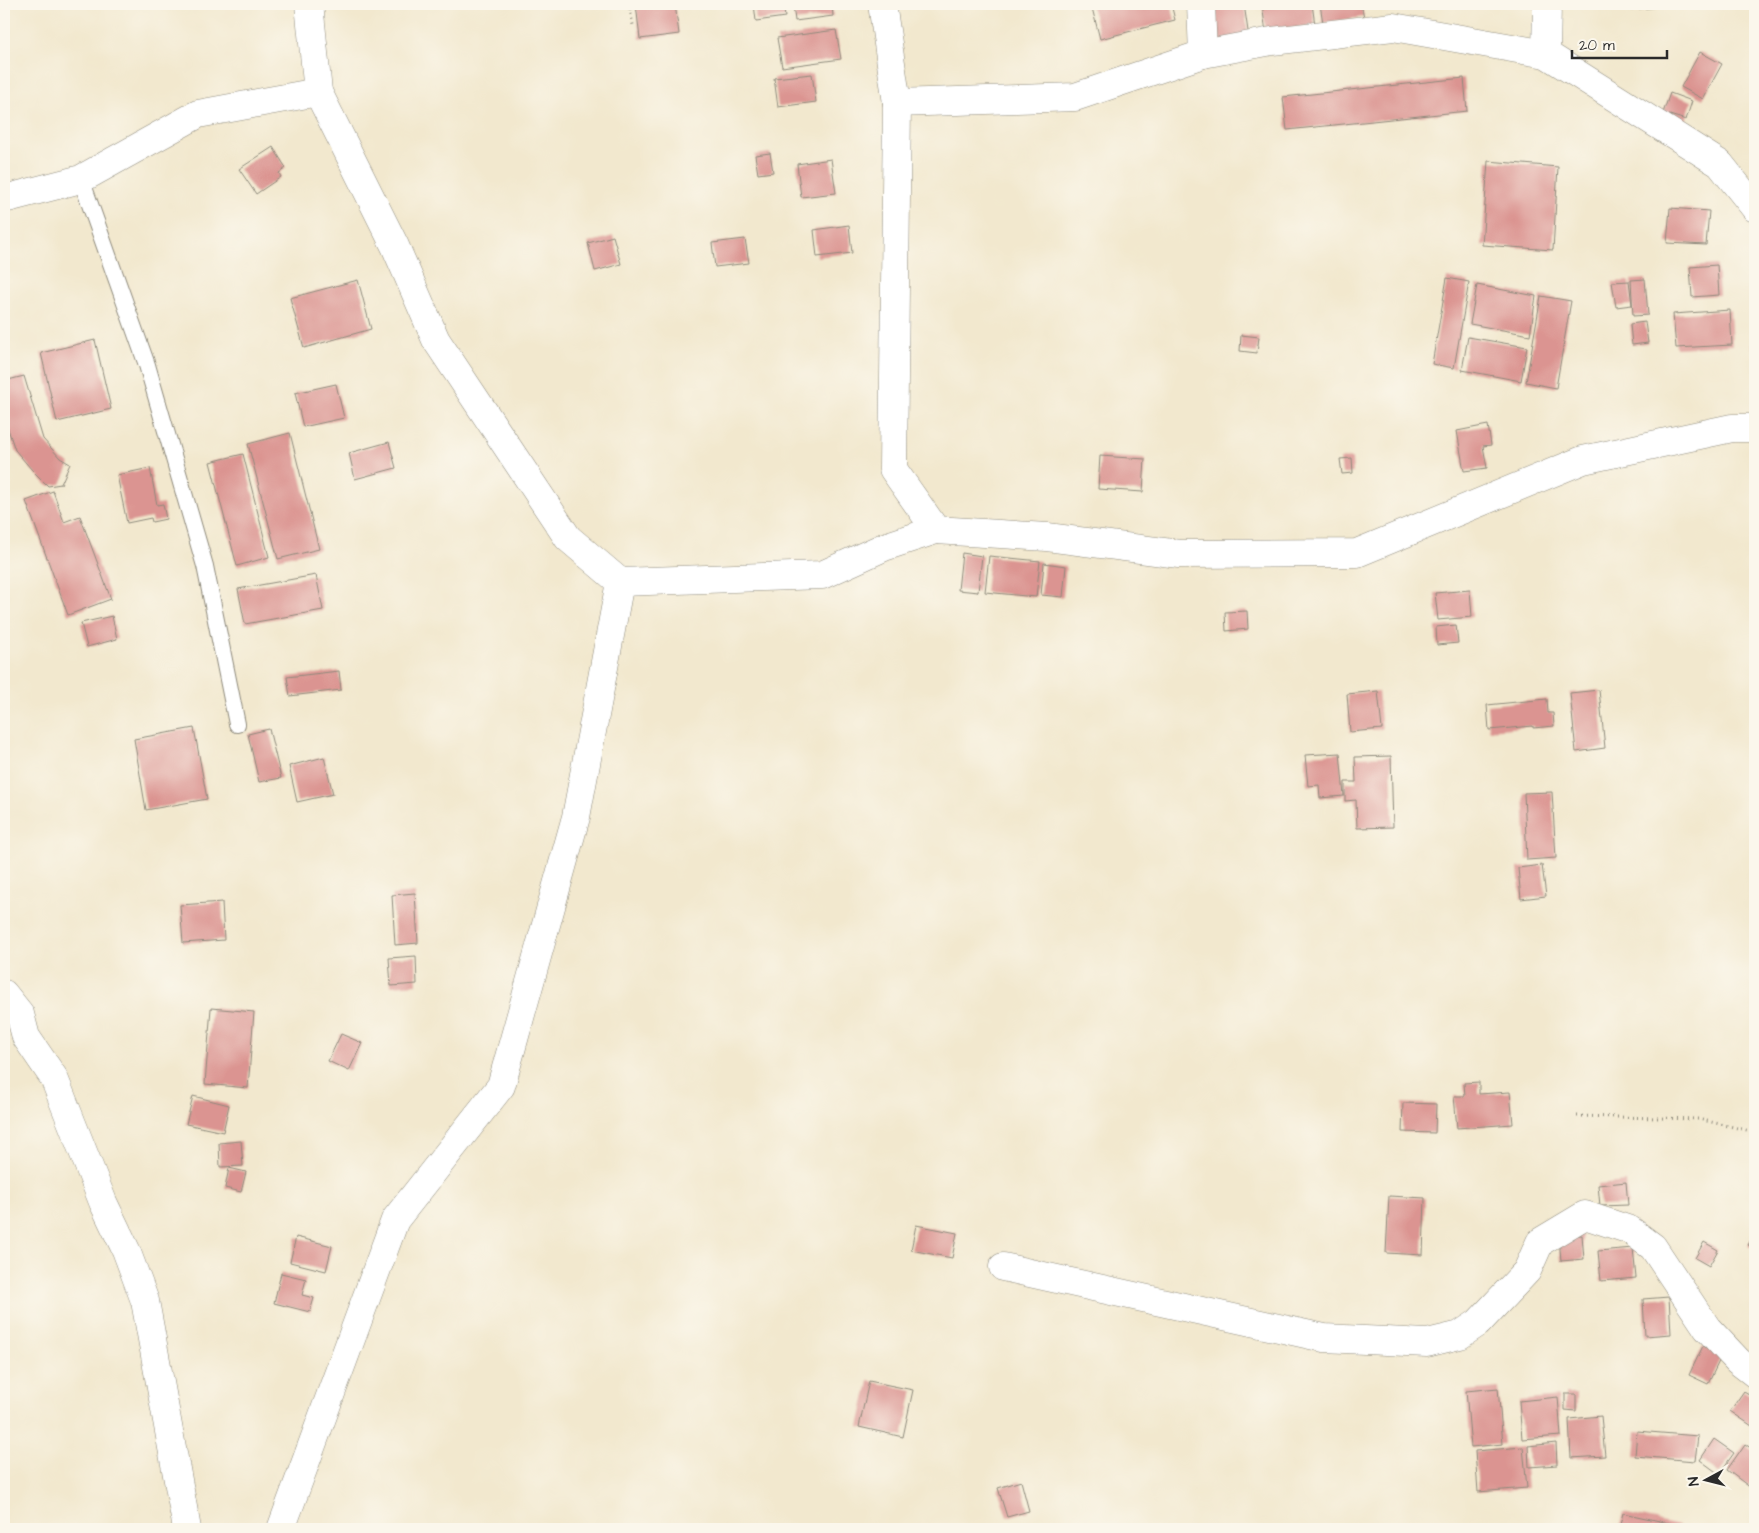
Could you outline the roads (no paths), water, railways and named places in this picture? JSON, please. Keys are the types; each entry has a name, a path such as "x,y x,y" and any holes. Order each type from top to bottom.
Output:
{"street":[{"path":"309,4 318,92 395,246 436,340 568,538 620,582 822,575 884,547 936,530 1048,538 1179,554 1357,553 1583,460 1732,428 1755,428"},
{"path":"882,4 898,103 893,468 936,530"},
{"path":"1201,4 1203,54"},
{"path":"1546,54 1547,4"},
{"path":"898,103 1075,97 1203,54 1272,41 1393,27 1546,54 1720,164 1755,208"},
{"path":"4,199 81,179 198,114 318,92"},
{"path":"281,1529 395,1220 501,1086 576,817 620,582"},
{"path":"4,994 20,1014 26,1037 54,1078 103,1202 126,1250 145,1301 187,1529"},
{"path":"1003,1266 1324,1338 1427,1343 1460,1335 1478,1323 1527,1270 1540,1242 1585,1215 1630,1230 1653,1247 1707,1328 1738,1361 1755,1374"}],"lane":[{"path":"81,179 147,365 205,566 237,724"}]}
